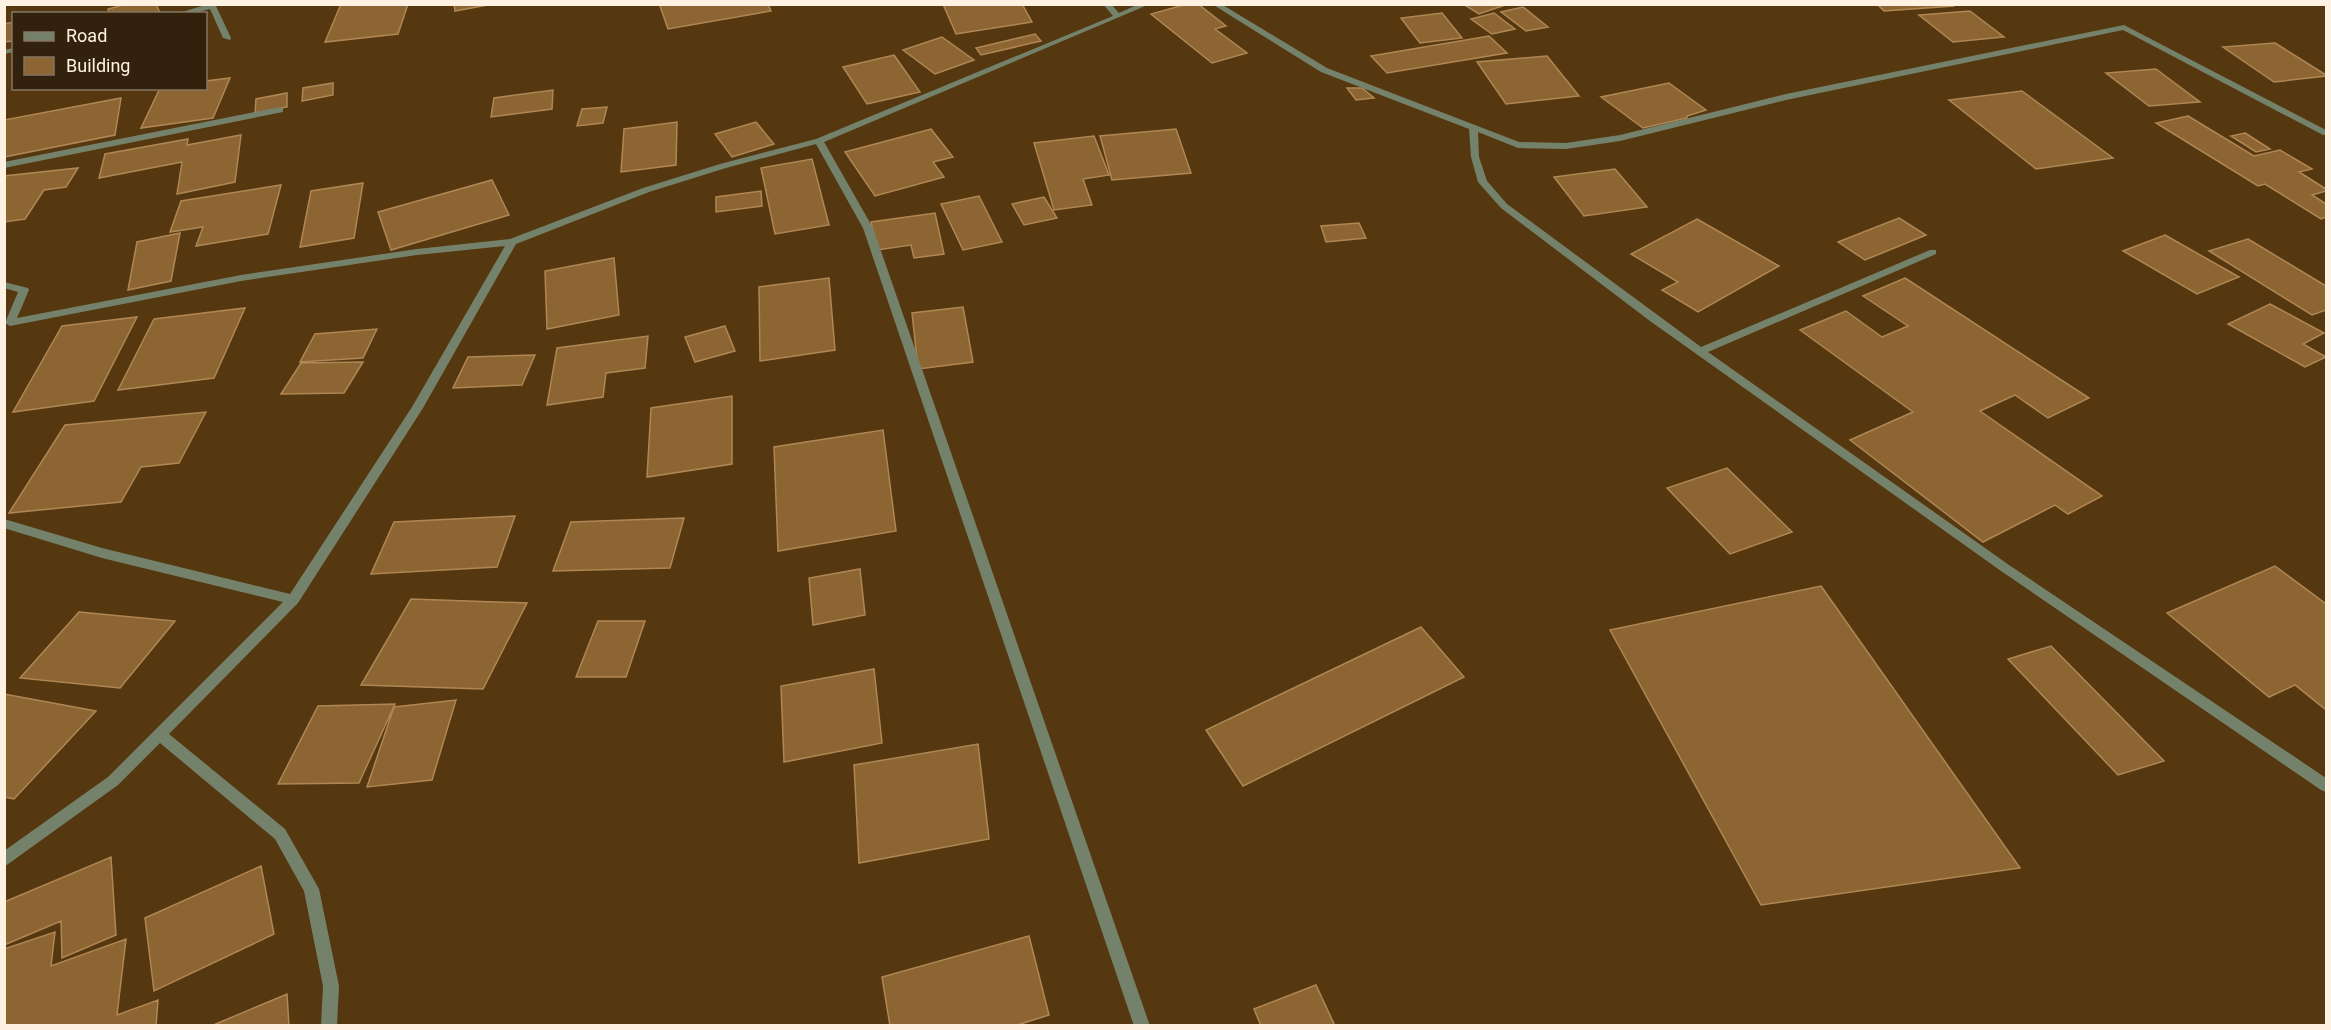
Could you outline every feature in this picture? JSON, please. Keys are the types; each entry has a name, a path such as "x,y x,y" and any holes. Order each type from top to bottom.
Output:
{"street":[{"path":"1106,4 1118,17"},
{"path":"7,328 241,278 417,252 512,242 646,190 723,166 819,141 1147,4"},
{"path":"1215,4 1324,70 1518,145 1566,146 1620,138 1786,97 2124,27 2326,133"},
{"path":"186,12 215,5 227,38"},
{"path":"4,165 280,110"},
{"path":"1473,129 1475,157 1483,182 1504,206 1700,352 2005,568 2326,786"},
{"path":"819,141 868,228 1142,1026"},
{"path":"4,860 113,781 293,600 417,408 512,242"},
{"path":"1700,352 1933,252"},
{"path":"4,285 24,290 7,328"},
{"path":"4,523 102,552 293,600"},
{"path":"160,735 280,834 311,889 331,986 329,1026"}],"building":[{"path":"127,4 156,4 160,12 109,12 108,9"},
{"path":"341,4 408,4 398,34 325,42"},
{"path":"454,4 493,4 455,11"},
{"path":"667,4 768,4 771,11 668,29 660,6"},
{"path":"943,4 1022,4 1032,22 956,34"},
{"path":"1187,4 1198,4 1226,26 1215,29 1247,53 1212,63 1151,14"},
{"path":"1463,4 1508,4 1479,14"},
{"path":"1877,4 1951,4 1953,6 1884,11"},
{"path":"1523,7 1548,27 1526,31 1501,12"},
{"path":"1970,11 2004,37 1953,42 1919,15"},
{"path":"1442,13 1462,38 1420,43 1401,18"},
{"path":"1494,13 1515,29 1492,34 1471,19"},
{"path":"12,22 12,41 4,42 4,24"},
{"path":"1035,34 1041,41 981,55 976,48"},
{"path":"1489,36 1507,53 1387,73 1371,56"},
{"path":"942,37 974,60 935,74 903,50"},
{"path":"2275,43 2326,76 2274,82 2223,47"},
{"path":"894,55 920,92 867,104 843,67"},
{"path":"1547,56 1579,96 1506,104 1477,62"},
{"path":"2156,69 2200,102 2149,106 2106,73"},
{"path":"230,78 213,118 141,128 159,90 207,90 207,81"},
{"path":"333,83 333,95 302,101 303,88"},
{"path":"1669,83 1706,110 1687,116 1687,118 1643,128 1601,97"},
{"path":"1347,88 1362,88 1374,98 1356,100"},
{"path":"553,90 552,109 491,117 494,98"},
{"path":"2022,91 2113,158 2036,169 1949,100"},
{"path":"287,93 287,107 255,113 256,99"},
{"path":"121,98 115,135 4,157 4,120"},
{"path":"607,107 603,123 577,126 582,109"},
{"path":"2188,116 2254,156 2280,150 2312,169 2299,172 2326,189 2326,191 2312,195 2326,204 2326,217 2321,219 2265,184 2258,186 2156,123"},
{"path":"677,122 676,165 621,172 624,129"},
{"path":"756,122 774,144 732,157 715,134"},
{"path":"931,129 953,157 933,162 944,177 875,196 845,152"},
{"path":"1176,129 1191,173 1112,180 1100,136"},
{"path":"2245,133 2270,149 2256,152 2231,136"},
{"path":"241,135 235,182 177,194 182,162 99,178 105,154 188,139 187,145"},
{"path":"1094,136 1109,175 1083,179 1092,205 1054,210 1034,143"},
{"path":"812,159 829,225 775,234 761,168"},
{"path":"78,168 66,187 44,190 25,219 4,222 4,176"},
{"path":"1615,169 1647,207 1584,216 1554,177"},
{"path":"492,180 509,215 391,250 378,212"},
{"path":"363,183 354,238 300,247 311,191"},
{"path":"281,185 268,234 196,246 203,227 170,232 181,201"},
{"path":"761,191 762,206 716,212 716,197"},
{"path":"979,196 1002,242 963,250 941,204"},
{"path":"1044,197 1057,218 1024,225 1012,204"},
{"path":"935,213 944,254 914,258 911,245 877,250 871,222"},
{"path":"1899,218 1926,235 1865,260 1838,242"},
{"path":"1697,219 1779,266 1698,312 1662,290 1678,282 1631,254"},
{"path":"1359,223 1366,238 1326,242 1321,226"},
{"path":"180,233 171,281 128,290 137,242"},
{"path":"2165,235 2239,277 2197,294 2123,251"},
{"path":"2248,239 2326,286 2326,310 2312,315 2209,251"},
{"path":"614,258 619,315 547,329 545,271"},
{"path":"829,278 835,350 760,361 759,287"},
{"path":"1905,278 2089,398 2048,418 2015,395 1980,411 2102,496 2068,514 2055,505 1983,542 1850,440 1913,412 1800,330 1846,311 1882,337 1908,326 1863,296"},
{"path":"2270,304 2324,333 2303,344 2326,357 2305,367 2228,324"},
{"path":"963,307 973,362 918,369 912,313"},
{"path":"245,308 214,378 118,390 154,319"},
{"path":"137,317 94,401 13,412 62,326"},
{"path":"725,326 735,351 695,362 685,337"},
{"path":"377,329 363,358 300,362 315,334"},
{"path":"648,336 645,368 606,373 603,397 547,405 557,348"},
{"path":"535,355 522,385 453,388 468,357"},
{"path":"363,362 344,393 281,394 301,363"},
{"path":"732,396 732,464 647,477 651,408"},
{"path":"206,412 179,463 141,467 121,502 9,513 65,425"},
{"path":"883,430 896,531 778,551 774,447"},
{"path":"1727,468 1792,532 1730,554 1667,488"},
{"path":"515,516 497,567 371,574 394,522"},
{"path":"684,518 670,568 553,571 571,522"},
{"path":"2275,566 2326,604 2326,710 2295,685 2269,697 2167,613"},
{"path":"860,569 865,615 813,625 809,578"},
{"path":"1821,586 2020,868 1761,905 1610,630"},
{"path":"411,599 527,603 483,689 361,685"},
{"path":"79,612 175,621 120,688 20,678"},
{"path":"598,621 645,621 626,677 576,677"},
{"path":"1421,627 1464,677 1243,786 1206,730"},
{"path":"2051,646 2164,761 2118,775 2008,659"},
{"path":"874,669 882,743 784,762 781,686"},
{"path":"4,694 96,711 14,799 4,797"},
{"path":"456,700 432,780 367,787 394,707"},
{"path":"395,704 359,783 278,784 318,706"},
{"path":"978,744 989,839 859,863 854,765"},
{"path":"111,857 116,935 62,958 61,921 4,945 4,902"},
{"path":"261,866 274,934 154,991 145,918"},
{"path":"55,932 51,966 126,939 117,1015 158,1000 156,1026 4,1026 4,949"},
{"path":"1029,936 1049,1015 1014,1026 890,1026 882,977"},
{"path":"1316,985 1335,1026 1261,1026 1254,1009"},
{"path":"287,994 289,1026 211,1026"}]}
